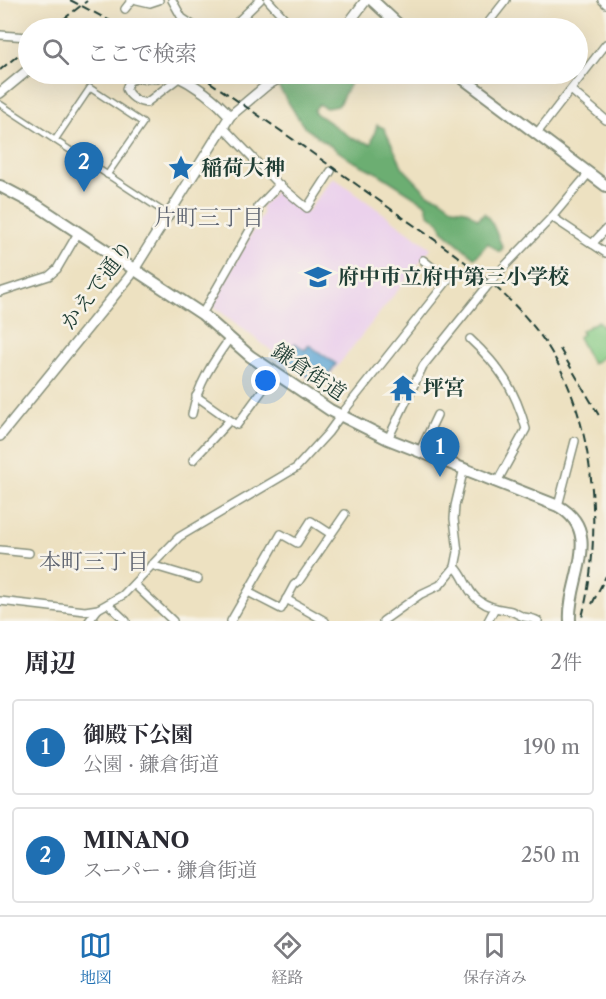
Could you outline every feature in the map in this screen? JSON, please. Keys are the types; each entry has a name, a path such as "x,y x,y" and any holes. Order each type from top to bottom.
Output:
{"main road":[{"path":"372,0 391,18"},
{"path":"471,84 606,186"},
{"name":"鎌倉街道","path":"0,186 38,206 202,314 250,356 340,416 388,439 558,506 573,518 581,533 582,544 570,608 570,621"}],"street":[{"path":"124,9 132,0"},
{"path":"137,0 150,3 159,0"},
{"path":"172,0 182,18"},
{"path":"241,18 260,0"},
{"path":"268,0 284,18"},
{"path":"352,18 366,0"},
{"path":"492,18 506,0"},
{"path":"602,0 606,4"},
{"path":"0,35 18,36"},
{"path":"588,68 606,44"},
{"path":"0,93 18,78"},
{"path":"127,84 126,89 129,94 140,103 146,103 167,84"},
{"path":"156,84 158,94"},
{"path":"190,84 221,105 230,116"},
{"name":"かえで通り","path":"0,436 134,270 230,116 267,84"},
{"path":"537,133 576,84"},
{"path":"55,140 90,87 142,123 107,175"},
{"path":"571,90 606,120"},
{"path":"0,104 164,212"},
{"path":"223,127 279,184 307,208 331,171"},
{"path":"388,439 423,366 499,272 552,217 589,173"},
{"path":"202,314 258,216 258,207 279,184"},
{"path":"552,217 606,253"},
{"path":"592,244 606,229"},
{"path":"0,292 49,276 57,270 78,232"},
{"path":"0,601 85,611 98,609 123,595 178,537 296,468 328,433 448,280 423,260"},
{"path":"192,414 196,396 210,366 230,338"},
{"path":"470,339 490,358 512,390 519,403 526,429 497,482"},
{"path":"196,396 237,425 275,373"},
{"path":"420,451 437,415"},
{"path":"193,460 229,421"},
{"path":"558,506 566,462 575,441"},
{"path":"383,621 421,594 440,585 455,567 458,552 454,519 455,506 464,468"},
{"path":"248,592 280,609 345,513"},
{"path":"231,621 281,534 297,543 311,521 331,534"},
{"path":"0,550 29,553"},
{"path":"151,565 198,579"},
{"path":"455,567 461,573 467,588 479,601 495,608 514,612 520,619 534,618 538,621"},
{"path":"134,584 173,621"},
{"path":"286,599 325,621"},
{"path":"108,604 126,621"},
{"path":"488,621 495,608"},
{"path":"89,621 98,609"}],"shaded area":[{"name":"府中市立府中第三小学校","path":"333,177 431,248 320,388 212,305 262,215 262,206 276,191 307,212"}],"green space":[{"path":"277,84 350,84 338,106 326,108 319,104 314,112 352,138 371,144 377,125 384,128 403,168 428,194 438,197 453,208 466,210 478,219 484,213 493,225 503,248 499,252 488,243 475,258 443,231 440,223 428,213 426,204 379,174 351,160 304,127"},
{"path":"598,321 606,331 606,355 592,364 578,337 583,334 581,331"}],"water":[{"path":"295,343 305,350 309,345 336,364 328,376 318,369 311,379 285,358"}],"railway":[{"path":"70,0 105,18"},
{"path":"65,18 87,1"},
{"path":"0,70 18,55"},
{"path":"213,84 480,274 514,304 551,352 568,387 581,425 589,464 593,505 593,545 589,584 581,621"},
{"path":"560,349 601,419"},
{"path":"592,604 606,576"}],"place":[{"name":"稲荷大神","path":"181,168"},
{"name":"MINANO","path":"84,192"},
{"name":"府中市立府中第三小学校","path":"318,277"},
{"name":"坪宮","path":"403,388"},
{"name":"御殿下公園","path":"440,477"}],"district":[{"name":"片町三丁目","path":"209,217"},
{"name":"本町三丁目","path":"94,561"}]}
